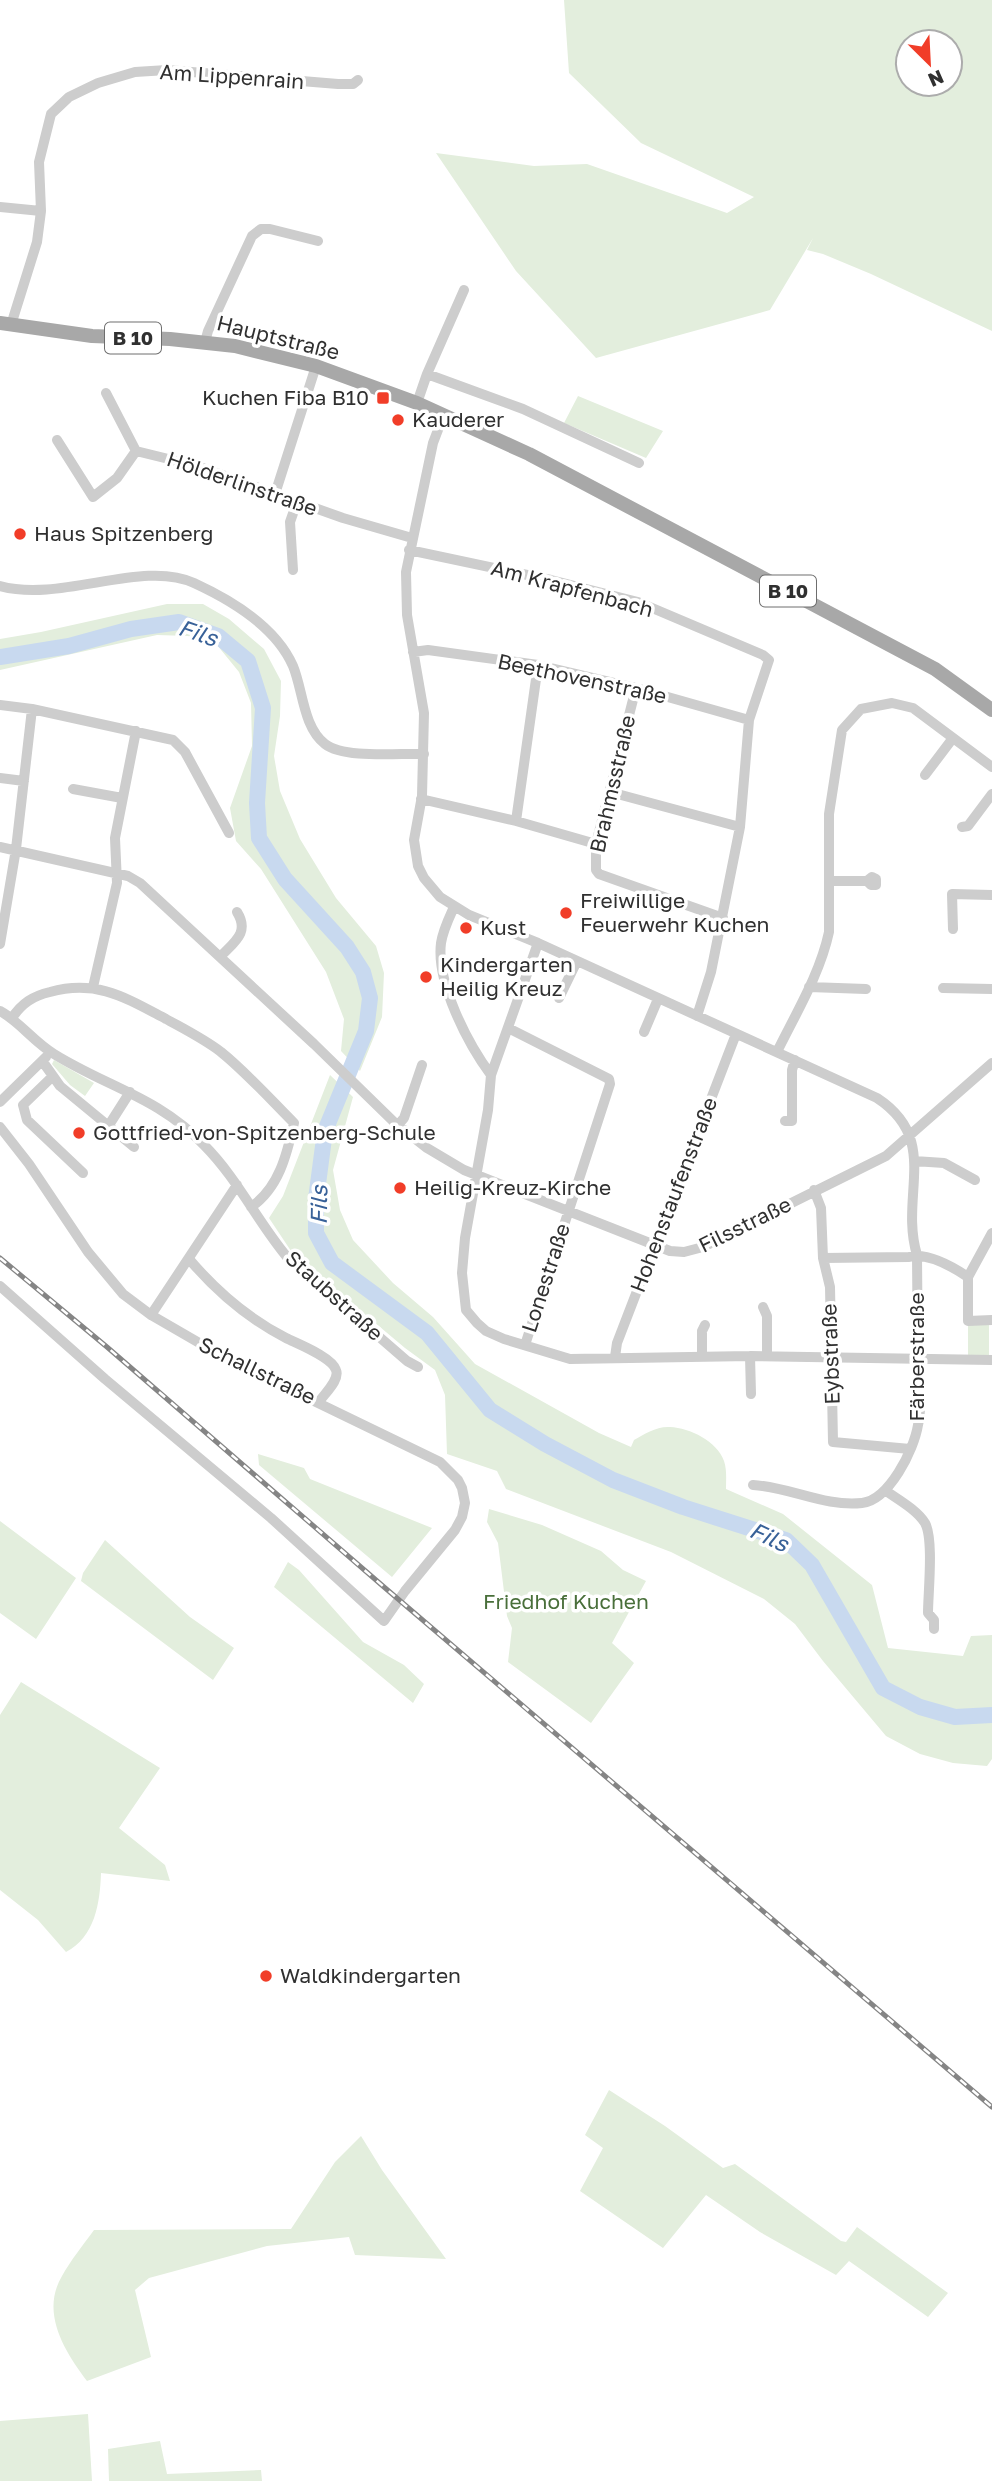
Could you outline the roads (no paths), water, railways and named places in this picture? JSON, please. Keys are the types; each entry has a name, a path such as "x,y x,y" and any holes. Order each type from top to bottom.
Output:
{"main road":[{"name":"Hauptstraße","path":"6,324 92,336 205,342 265,352 316,366 417,403 529,454 935,669 992,710"}],"street":[{"name":"Am Lippenrain","path":"41,211 38,162 51,114 69,97 98,83 135,72 200,71 338,85 353,84 358,80"},
{"path":"0,207 41,211 37,242 6,324"},
{"path":"205,342 252,236 261,229 270,229 318,242"},
{"path":"417,403 464,290"},
{"path":"275,494 316,366"},
{"path":"427,374 523,409 639,463"},
{"path":"57,440 93,497 117,478 136,451 106,393"},
{"path":"444,414 433,443 409,550 405,587 424,713 421,799 414,840 418,866 432,888 454,906 486,922 578,961 877,1098 896,1112 911,1136"},
{"name":"Hölderlinstraße","path":"136,451 197,466 343,518 412,538"},
{"path":"292,570 290,523 297,502"},
{"name":"Am Krapfenbach","path":"409,550 638,601 763,656 769,660 748,720"},
{"path":"0,586 14,590 41,591 153,575 191,581 249,614 282,647 292,665 308,717 325,744 345,752 424,754"},
{"name":"Beethovenstraße","path":"413,652 428,650 538,665 636,688 748,720"},
{"path":"516,821 538,665"},
{"name":"Brahmsstraße","path":"636,688 596,844 596,870 599,874 723,918"},
{"path":"776,1052 825,951 829,932 830,814 842,730 861,709 892,703 913,709 992,767"},
{"path":"0,705 32,709 173,740 185,752 229,832"},
{"path":"0,944 16,849 32,709"},
{"path":"697,1016 711,972 740,827 748,720"},
{"path":"93,987 117,883 115,838 136,731"},
{"path":"925,775 953,738"},
{"path":"0,778 24,781"},
{"path":"73,789 121,798"},
{"path":"610,792 740,827"},
{"path":"962,827 968,826 992,794"},
{"path":"421,799 516,821 596,844"},
{"name":"Filsstraße","path":"0,847 117,872 140,883 398,1125 439,1156 464,1170 670,1251 694,1251 886,1156 992,1063"},
{"path":"829,881 867,881"},
{"path":"953,929 952,894 992,895"},
{"path":"454,906 441,944 445,978 460,1027 491,1075"},
{"path":"220,957 242,930 243,922 237,912"},
{"path":"538,943 491,1075 462,1272 467,1310 471,1318 486,1331 570,1359 767,1356 992,1360"},
{"path":"559,998 578,961"},
{"path":"12,1018 23,1004 40,994 63,988 93,987 120,995 194,1034 219,1051 294,1123 286,1155 277,1176 260,1201 251,1207"},
{"path":"809,987 866,989"},
{"path":"943,988 992,989"},
{"path":"643,1032 658,999"},
{"name":"Staubstraße","path":"0,1011 12,1018 50,1052 154,1105 187,1128 206,1146 237,1185 287,1257 407,1361 418,1367"},
{"name":"Lonestraße","path":"508,1028 609,1079 609,1089 524,1345"},
{"name":"Hohenstaufenstraße","path":"615,1357 617,1343 736,1034"},
{"path":"0,1102 43,1062 50,1052"},
{"path":"785,1121 792,1121 792,1070 795,1060"},
{"path":"43,1062 60,1086 134,1147"},
{"path":"398,1125 404,1118 422,1065"},
{"path":"23,1105 53,1076"},
{"path":"10,1092 23,1105 26,1120 83,1173"},
{"path":"109,1125 130,1092"},
{"name":"Schallstraße","path":"0,1127 29,1164 88,1252 123,1294 151,1315 227,1359 440,1462 458,1480 462,1488 462,1517 455,1530 384,1621 271,1518 105,1379 0,1286"},
{"name":"Färberstraße","path":"886,1491 910,1449 919,1423 917,1255 912,1231 914,1161 911,1136"},
{"path":"914,1161 944,1164 975,1180"},
{"path":"151,1315 237,1185"},
{"name":"Eybstraße","path":"814,1191 821,1208 823,1258 830,1287 833,1442 910,1449"},
{"path":"992,1233 968,1278 968,1321 992,1320"},
{"path":"823,1258 917,1255 956,1269 968,1278"},
{"path":"188,1259 234,1306 265,1327 335,1365 337,1378 319,1402"},
{"path":"763,1307 767,1316 767,1356"},
{"path":"702,1356 702,1331 705,1325"},
{"path":"750,1356 751,1394"},
{"path":"752,1485 769,1486 834,1502 863,1503 880,1497 886,1491 916,1513 927,1527 928,1613 934,1620 934,1629"}],"waterway":[{"name":"Fils","path":"0,657 69,646 131,629 179,622 218,636 248,661 263,708 257,803 259,838 285,879 347,947 363,972 370,998 366,1031 325,1131 316,1199 316,1233 332,1263 427,1333 490,1410 545,1444 613,1480 683,1507 786,1540 812,1565 883,1688 920,1707 955,1717 992,1715"}],"railway":[{"path":"0,1258 992,2107"}],"place":[{"name":"Kuchen Fiba B10","path":"383,398"},
{"name":"Kauderer","path":"398,420"},
{"name":"Haus Spitzenberg","path":"20,534"},
{"name":"Freiwillige Feuerwehr Kuchen","path":"566,913"},
{"name":"Kust","path":"466,928"},
{"name":"Kindergarten Heilig Kreuz","path":"426,977"},
{"name":"Gottfried-von-Spitzenberg-Schule","path":"79,1133"},
{"name":"Heilig-Kreuz-Kirche","path":"400,1188"},
{"name":"Waldkindergarten","path":"266,1976"}],"park label":[{"name":"Friedhof Kuchen","path":"566,1602"}]}
